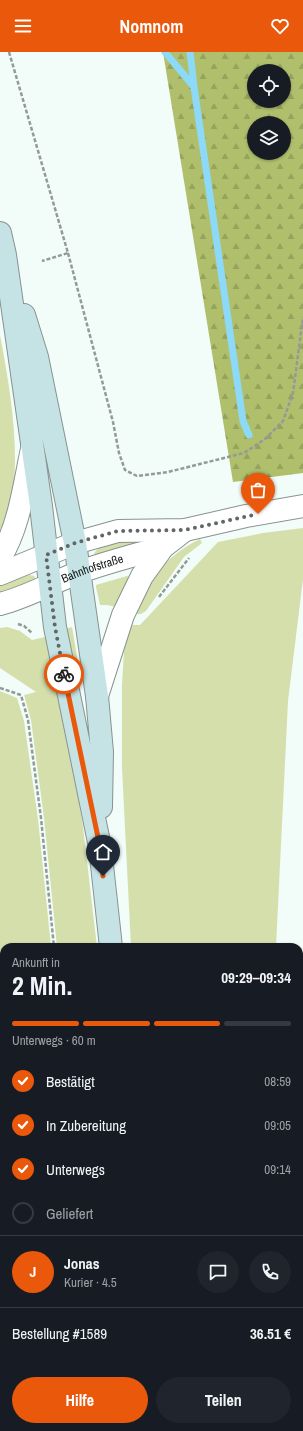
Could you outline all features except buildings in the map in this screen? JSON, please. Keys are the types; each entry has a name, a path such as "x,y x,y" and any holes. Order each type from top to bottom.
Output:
{"main road":[{"path":"0,233 5,255 37,358 80,572 97,696 102,752 100,847"},
{"path":"5,255 33,443 55,627 100,847 110,943"}],"street":[{"path":"0,558 8,545 19,512 33,443"},
{"name":"Bahnhofstraße","path":"0,574 75,543 118,531 185,530 246,516 303,506"},
{"name":"Bahnhofstraße","path":"97,696 123,615 142,576 163,547 185,530"},
{"name":"Bahnhofstraße","path":"0,604 50,586 80,572 163,547"}],"path":[{"path":"9,52 68,254 113,422 119,454 125,470 137,476 168,472 244,453 265,439 283,421 293,393 303,318"},
{"path":"42,261 68,254"},
{"path":"156,601 189,558 194,554"},
{"path":"13,622 24,626 34,634 55,627"},
{"path":"0,688 21,696 28,720 41,818 54,943"}],"green space":[{"path":"163,52 303,52 303,473 233,482"},
{"path":"0,335 11,399 15,445 15,467 10,510 0,536"},
{"path":"303,528 303,579 288,701 276,943 131,943 122,768 122,685 124,651 131,625 140,625 218,542 263,533"},
{"path":"161,536 98,557 94,554 98,549 124,540"},
{"path":"200,539 202,543 184,557 146,611 141,614 135,614 145,590 160,570 178,552"},
{"path":"34,576 36,579 0,596 0,582 14,577"},
{"path":"127,576 129,577 129,582 117,607 100,605 96,585"},
{"path":"7,627 20,631 32,640 45,637 61,691 83,827 97,943 57,943 44,818 31,720 24,695 36,692 0,668 0,628"},
{"path":"72,627 79,668 78,672 73,673 64,629"},
{"path":"0,691 17,698 24,721 38,819 51,943 0,943"}],"waterway":[{"path":"165,52 194,87 243,421 249,435"},
{"path":"190,52 194,86"}],"way so far":[{"path":"64,674 55,627 46,555 75,543 118,531 185,530 258,514"}],"route":[{"path":"64,674 100,847 103,876"}]}
